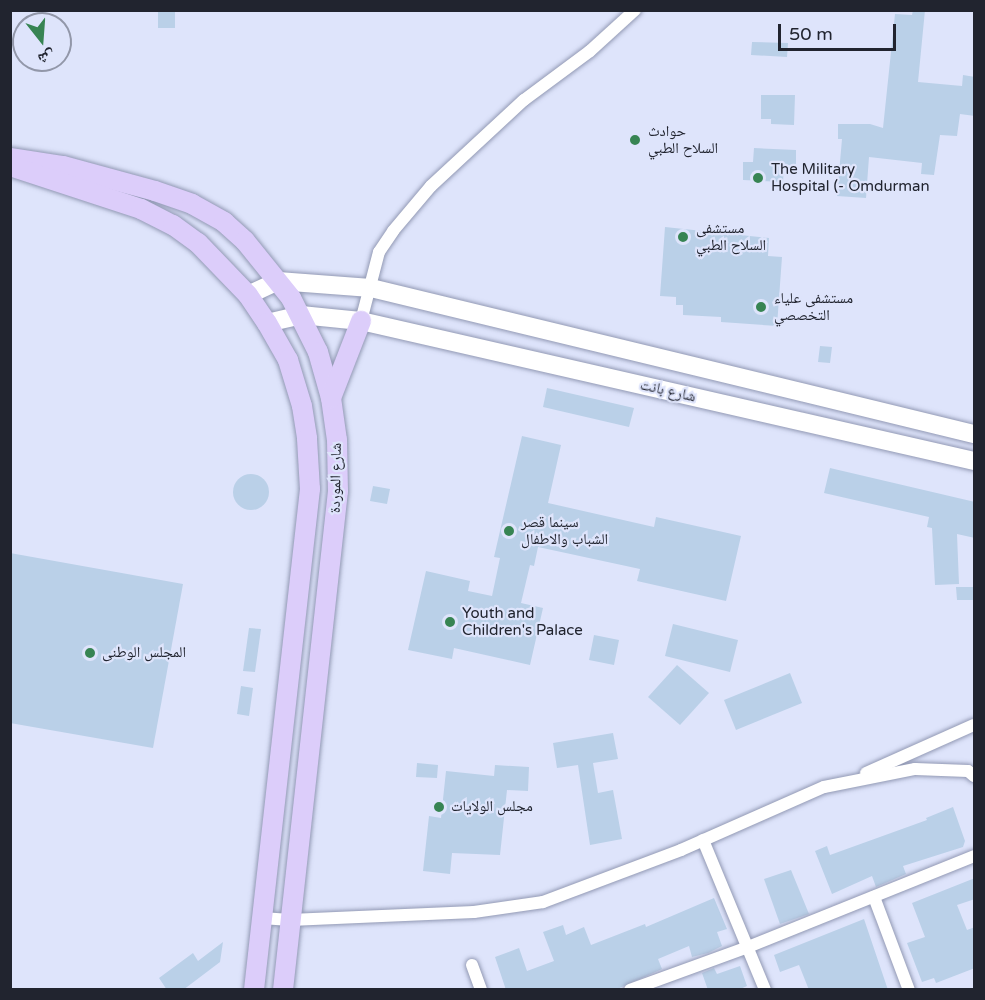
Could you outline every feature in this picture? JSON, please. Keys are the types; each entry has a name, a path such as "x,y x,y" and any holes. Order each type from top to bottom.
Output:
{"main road":[{"name":"شارع الموردة","path":"10,158 63,166 192,204 224,222 245,241 278,280 301,315 318,352 331,398 337,440 338,491 283,990"},
{"name":"شارع الموردة","path":"10,166 141,209 173,225 198,243 248,295 267,323 288,360 302,406 308,439 310,489 254,990"},
{"name":"شارع بانت","path":"278,280 371,288 975,434"},
{"path":"248,295 278,280"},
{"name":"شارع بانت","path":"267,323 301,315 361,321 975,461"},
{"path":"331,398 361,321"}],"street":[{"path":"361,321 380,252 393,231 431,186 524,100 590,51 634,10"},
{"path":"262,918 290,920 474,912 543,902 605,881 775,807 851,780 975,725"},
{"path":"851,780 915,769 960,770 975,776"},
{"path":"703,840 765,990"},
{"path":"630,990 975,856"},
{"path":"874,897 909,990"},
{"path":"472,965 481,990"}],"building":[{"path":"158,10 175,10 175,28 158,28"},
{"path":"913,10 925,10 918,82 962,86 963,75 975,77 975,116 960,114 957,136 940,135 934,175 921,174 922,163 869,157 866,198 837,196 842,139 838,139 838,124 870,124 883,128 895,14 912,15"},
{"path":"752,42 788,43 787,57 751,55"},
{"path":"761,95 795,95 794,125 771,124 771,119 761,119"},
{"path":"754,148 796,150 796,166 784,165 783,182 743,180 743,162 753,162"},
{"path":"665,227 769,238 768,256 782,257 777,326 721,322 721,317 683,315 683,305 676,305 676,297 660,296"},
{"path":"820,346 832,347 830,363 818,362"},
{"path":"547,388 634,408 629,427 543,407"},
{"path":"522,436 561,445 548,503 654,527 656,517 741,536 726,601 637,581 640,569 538,547 534,566 530,565 521,603 543,608 530,665 454,648 452,659 408,650 426,571 470,581 468,591 492,596 500,558 494,557"},
{"path":"830,468 975,502 975,538 957,534 959,584 935,585 932,528 927,527 929,517 824,493"},
{"path":"251,474 264,479 269,492 264,505 251,510 238,505 233,492 238,479"},
{"path":"373,486 390,489 387,504 370,501"},
{"name":"المجلس الوطنى","path":"10,553 183,584 153,748 10,723"},
{"path":"956,587 975,587 975,600 957,600"},
{"path":"673,624 738,640 730,672 665,656"},
{"path":"249,628 261,629 255,672 243,671"},
{"path":"594,635 619,640 614,665 589,660"},
{"path":"677,665 709,693 680,725 648,697"},
{"path":"790,673 802,703 736,730 724,700"},
{"path":"241,686 253,688 249,716 237,714"},
{"path":"613,733 618,759 593,763 598,793 613,790 622,839 590,845 578,765 557,768 553,743"},
{"path":"417,763 438,765 437,778 416,777"},
{"path":"495,765 529,767 528,791 507,790 500,855 452,853 450,874 423,871 429,816 441,818 446,771 494,776"},
{"path":"953,807 965,841 963,847 903,866 906,874 876,887 872,876 832,894 815,851 827,846 830,855 927,820 926,818"},
{"path":"791,870 809,914 780,924 764,879"},
{"path":"975,878 975,899 957,905 967,930 975,927 975,968 936,983 934,978 922,982 907,943 925,937 912,903"},
{"path":"714,898 727,929 717,932 722,946 708,953 692,957 689,946 658,959 662,969 615,990 506,990 495,957 519,948 527,971 554,961 543,932 563,925 566,935 584,927 591,945 645,924 646,927"},
{"path":"864,919 888,990 809,990 799,965 780,972 774,955"},
{"path":"223,942 220,962 183,990 167,990 159,978 193,953 198,961"},
{"path":"740,966 747,986 738,990 708,990 702,973 714,968 717,974"}],"place":[{"name":"حوادث السلاح الطبي","path":"635,140"},
{"name":"The Military Hospital (- Omdurman","path":"758,178"},
{"name":"مستشفى السلاح الطبي","path":"683,237"},
{"name":"مستشفى علياء التخصصي","path":"761,307"},
{"name":"سينما قصر الشباب والاطفال","path":"509,531"},
{"name":"Youth and Children's Palace","path":"450,622"},
{"name":"المجلس الوطنى","path":"90,653"},
{"name":"مجلس الولايات","path":"439,807"}]}
